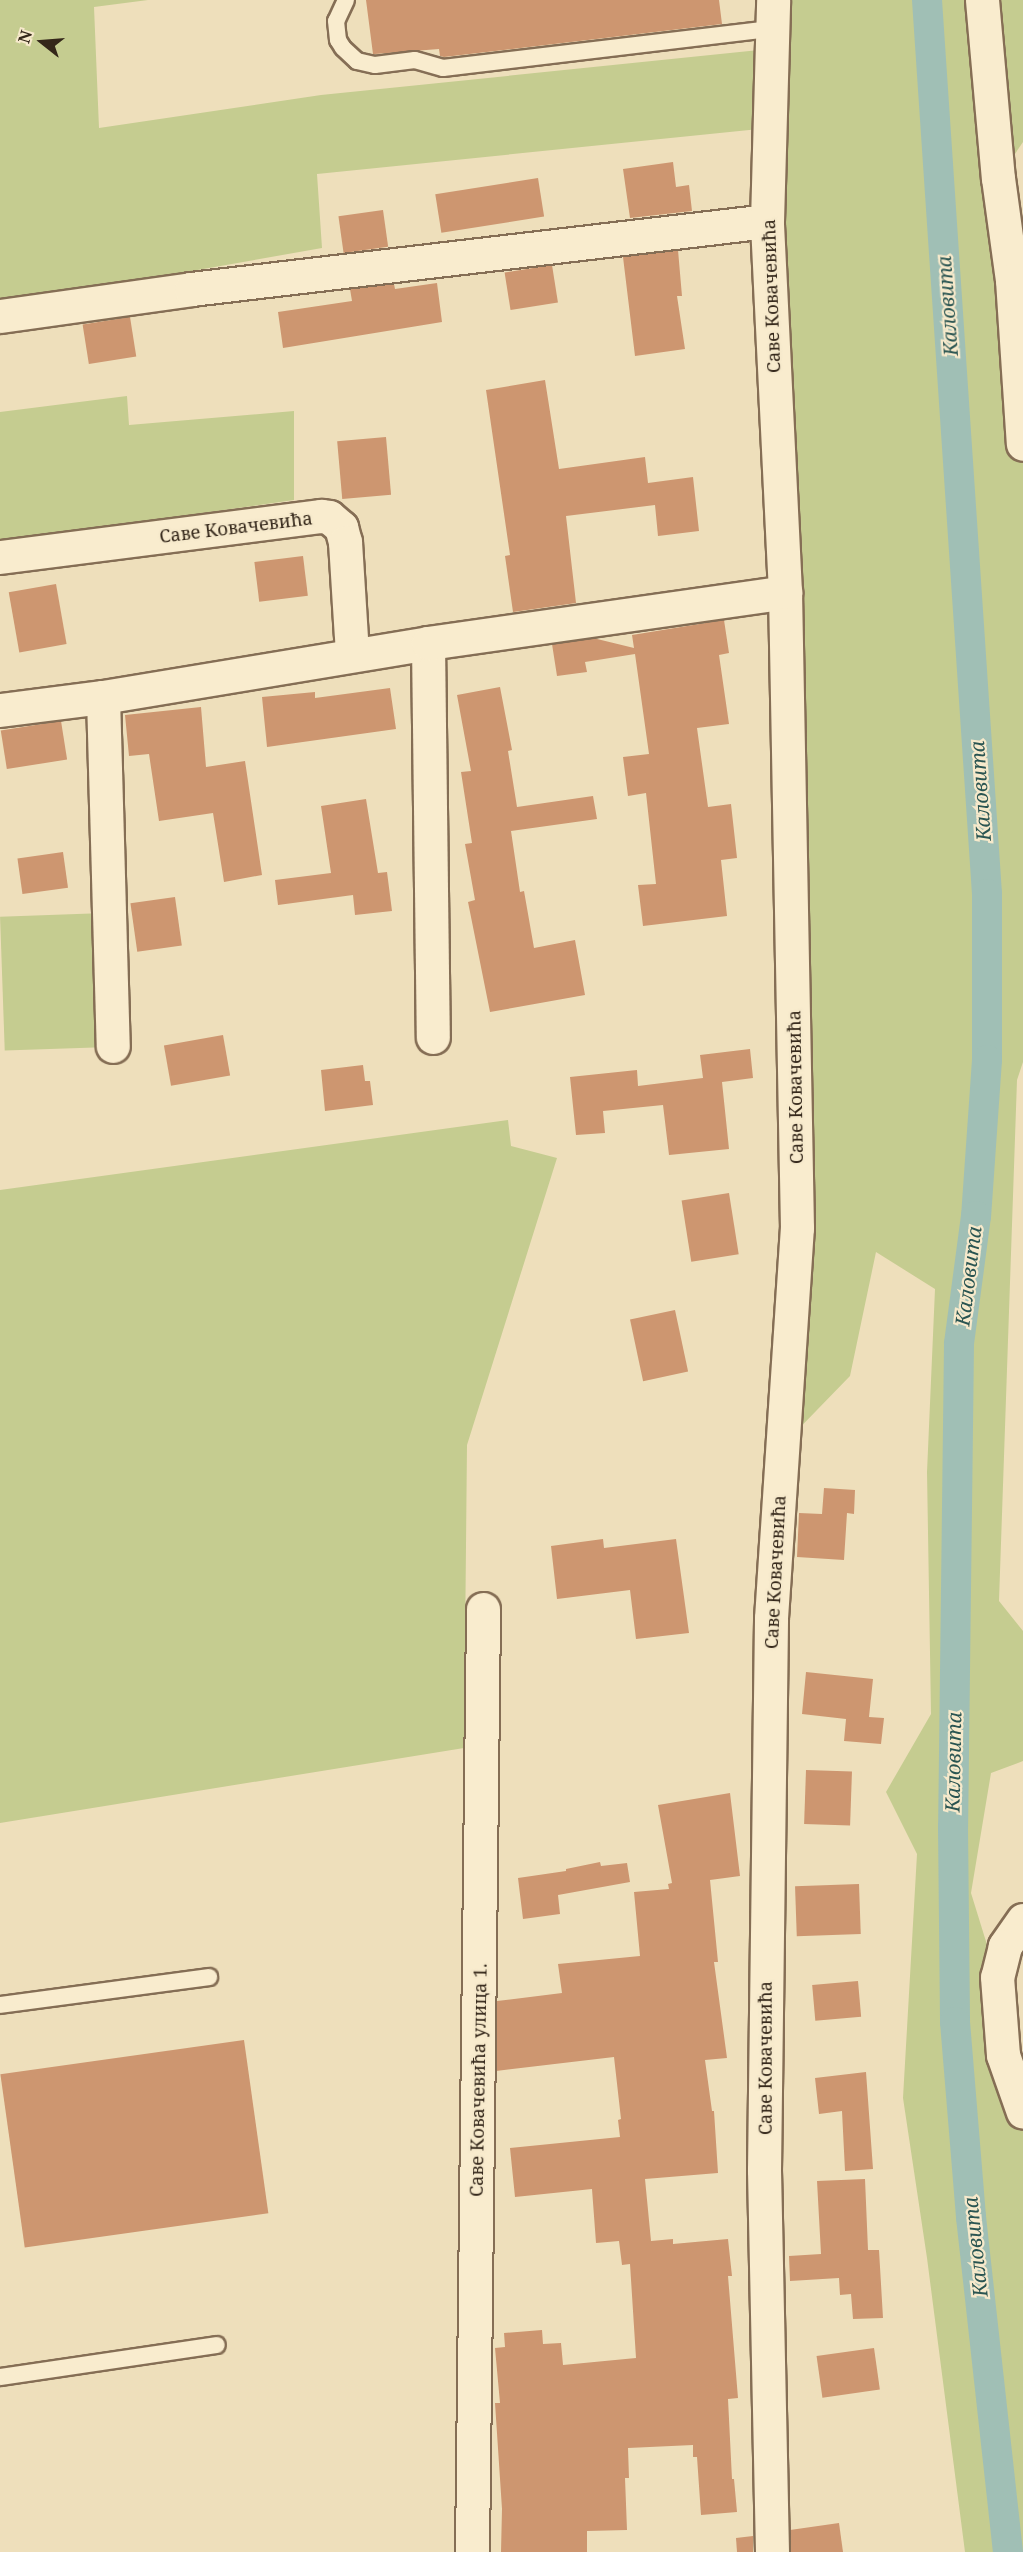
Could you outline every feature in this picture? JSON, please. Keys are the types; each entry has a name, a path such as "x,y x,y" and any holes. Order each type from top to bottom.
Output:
{"street":[{"path":"982,0 998,178 1017,280 1023,444"},
{"name":"Саве Ковачевића","path":"772,14 767,221 785,592 797,1228 771,1618 764,2169 772,2552"},
{"path":"0,316 203,288 767,221"},
{"name":"Саве Ковачевића","path":"0,557 321,516 328,517 341,527 345,542 352,654"},
{"path":"0,710 103,697 352,654 785,592"},
{"path":"428,643 433,1037"},
{"path":"103,697 113,1046"},
{"name":"Саве Ковачевића улица 1.","path":"472,2552 483,1609"},
{"path":"1023,1920 1005,1946 998,1977 1003,2055 1023,2112"}],"lane":[{"path":"346,0 336,21 338,40 357,61 375,65 415,60 442,68 772,14"},
{"path":"0,2005 209,1977"},
{"path":"0,2377 217,2345"}],"green space":[{"path":"0,0 148,0 94,7 99,128 321,95 770,49 770,128 317,174 322,248 118,284 0,300"},
{"path":"785,0 1023,0 1023,142 998,179 1023,444 1023,1062 1017,1080 999,1601 1023,1631 1023,1761 991,1773 971,1893 997,1977 1023,2118 1023,2552 965,2552 927,2258 903,2098 917,1854 886,1792 931,1714 927,1472 935,1289 876,1252 850,1376 783,1445 772,333"},
{"path":"127,396 129,425 294,411 294,500 0,542 0,412"},
{"path":"105,913 110,1047 5,1051 0,917"},
{"path":"508,1120 511,1146 557,1158 467,1445 464,1748 0,1823 0,1190"}],"building":[{"path":"366,0 719,0 722,24 444,57 440,56 439,49 373,54"},
{"path":"673,162 676,187 689,185 692,211 630,218 623,169"},
{"path":"538,178 544,217 441,233 435,194"},
{"path":"383,210 388,247 344,253 338,216"},
{"path":"678,250 682,296 677,296 685,349 635,356 623,257"},
{"path":"552,265 558,303 511,310 505,273"},
{"path":"437,283 442,322 283,348 278,312 352,301 350,289 394,284 395,289"},
{"path":"130,317 136,357 89,364 83,325"},
{"path":"545,380 559,469 645,457 648,483 693,477 699,531 658,536 655,505 566,516 576,603 513,612 505,556 510,555 486,390"},
{"path":"386,437 391,495 342,499 337,441"},
{"path":"303,556 308,596 259,602 254,562"},
{"path":"56,584 67,644 19,652 9,592"},
{"path":"724,620 729,653 719,655 729,724 697,728 708,807 731,804 737,858 721,860 727,916 643,926 638,885 656,884 646,793 628,796 623,757 649,754 635,654 585,662 587,672 557,676 552,644 593,638 634,648 632,635"},
{"path":"500,687 512,750 508,751 517,807 593,796 597,819 511,831 520,892 524,891 534,948 575,940 585,995 490,1012 468,902 475,900 465,844 472,843 461,772 471,771 457,695"},
{"path":"390,688 396,729 267,747 262,697 315,692 315,698"},
{"path":"201,707 206,767 245,761 262,875 224,882 213,813 159,821 149,754 129,756 125,715"},
{"path":"61,721 67,760 7,769 1,731"},
{"path":"366,799 378,873 387,872 392,911 355,915 353,895 278,905 275,880 331,873 321,806"},
{"path":"63,852 68,888 22,894 17,858"},
{"path":"175,897 182,946 137,952 130,903"},
{"path":"223,1035 230,1075 171,1086 164,1045"},
{"path":"750,1049 753,1078 722,1082 729,1149 669,1155 663,1105 603,1111 605,1133 576,1135 570,1077 637,1070 638,1086 703,1078 700,1055"},
{"path":"363,1065 365,1081 370,1081 373,1105 325,1111 321,1070"},
{"path":"729,1193 739,1254 691,1262 682,1201"},
{"path":"675,1310 688,1372 643,1381 630,1320"},
{"path":"824,1488 855,1490 854,1514 847,1513 844,1560 797,1557 799,1513 822,1514"},
{"path":"603,1539 604,1548 676,1539 689,1633 636,1639 630,1590 557,1599 551,1546"},
{"path":"806,1672 873,1679 869,1717 884,1718 881,1744 844,1741 846,1719 802,1714"},
{"path":"806,1770 852,1772 850,1826 804,1824"},
{"path":"730,1793 740,1876 710,1880 718,1962 714,1962 727,2058 705,2060 712,2111 714,2111 718,2173 645,2179 651,2241 673,2239 673,2244 728,2239 732,2276 728,2276 738,2398 728,2399 732,2479 734,2479 737,2512 701,2515 697,2457 693,2457 693,2445 628,2448 629,2478 625,2478 627,2530 587,2531 587,2552 501,2552 502,2509 495,2403 500,2403 495,2348 505,2347 504,2333 542,2330 543,2344 561,2343 563,2365 636,2358 630,2264 622,2265 619,2241 596,2243 592,2189 515,2197 510,2148 620,2137 618,2120 621,2119 614,2057 496,2071 497,2001 562,1993 558,1964 640,1956 634,1892 669,1889 668,1884 672,1883 658,1805"},
{"path":"600,1862 601,1866 627,1863 630,1882 558,1895 560,1914 523,1919 518,1878 566,1871 566,1869"},
{"path":"859,1884 861,1934 797,1936 795,1886"},
{"path":"858,1981 861,2017 815,2021 812,1985"},
{"path":"244,2040 268,2213 25,2248 0,2074"},
{"path":"866,2072 873,2169 845,2171 842,2111 819,2114 815,2078"},
{"path":"865,2179 868,2250 879,2250 883,2318 853,2319 851,2294 840,2295 839,2278 790,2281 789,2256 821,2254 817,2181"},
{"path":"874,2348 880,2390 822,2398 817,2356"},
{"path":"839,2523 843,2552 791,2552 790,2530"},
{"path":"753,2536 753,2552 737,2552 736,2538"}],"waterway":[{"name":"Каловита","path":"927,0 987,894 987,1060 976,1216 959,1344 953,1827 955,2022 971,2217 1008,2552"}]}
